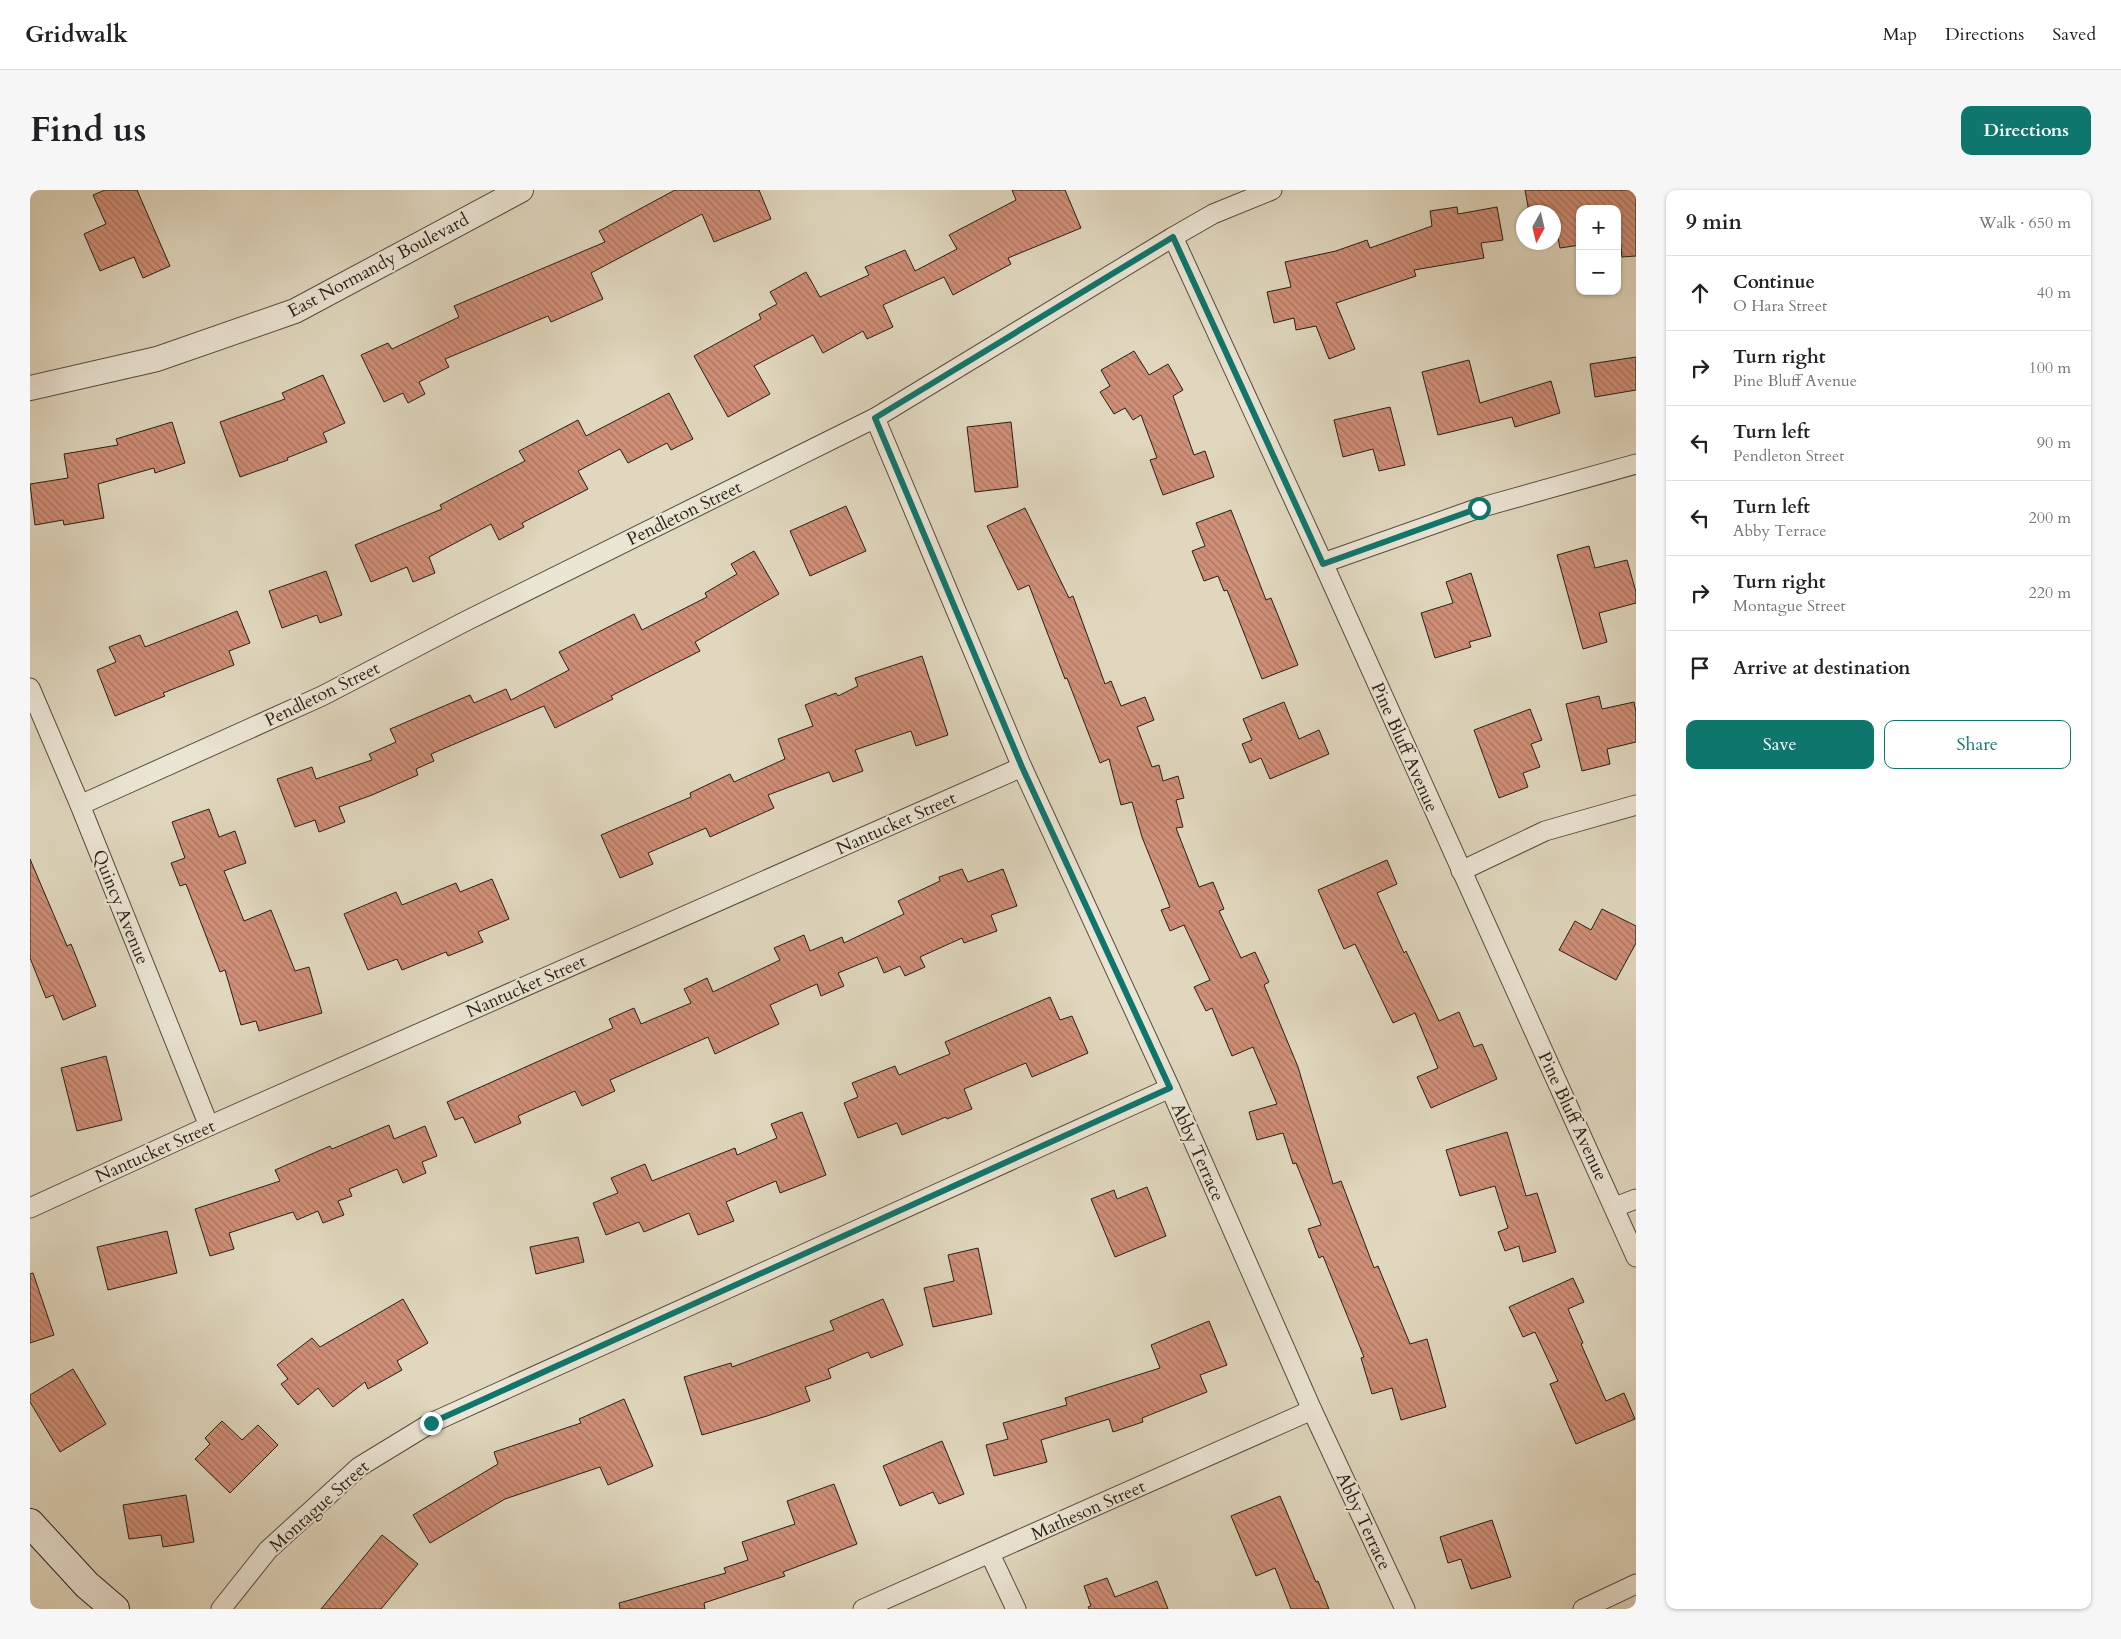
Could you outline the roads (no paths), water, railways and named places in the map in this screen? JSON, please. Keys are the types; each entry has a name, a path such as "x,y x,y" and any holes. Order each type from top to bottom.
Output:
{"main road":[{"path":"30,1523 87,1585 115,1609"}],"street":[{"name":"East Normandy Boulevard","path":"30,388 157,359 295,311 521,190"},
{"name":"Pendleton Street","path":"80,805 322,696 464,622 875,418 1213,214 1272,190"},
{"name":"Pine Bluff Avenue","path":"1173,237 1636,1257"},
{"name":"Abby Terrace","path":"875,418 1022,767 1170,1088 1312,1410 1405,1609"},
{"path":"1323,564 1479,508 1636,464"},
{"name":"Quincy Avenue","path":"30,688 80,805 209,1126"},
{"name":"Nantucket Street","path":"30,1208 209,1126 1022,767"},
{"path":"1461,871 1545,831 1636,805"},
{"name":"Montague Street","path":"222,1609 268,1550 359,1467 431,1423 1170,1088"},
{"path":"1614,1207 1636,1199"},
{"name":"Matheson Street","path":"863,1609 1312,1410"},
{"path":"990,1554 1016,1609"},
{"path":"1583,1609 1636,1584"}]}
